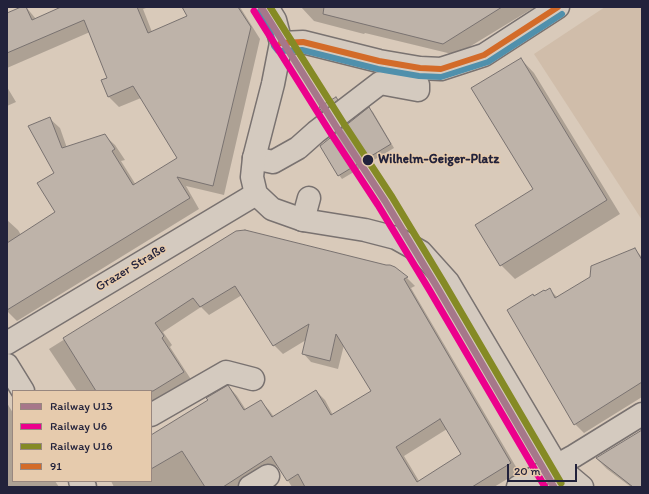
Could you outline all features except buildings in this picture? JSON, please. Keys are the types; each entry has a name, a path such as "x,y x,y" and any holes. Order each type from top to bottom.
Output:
{"street":[{"path":"267,7 275,20 281,43 273,84 254,158 252,177 256,194 272,209 303,220 365,230 396,238 421,252 448,282 557,466 567,487"},
{"path":"281,43 303,42 379,61 420,68 441,69 484,55 558,7"},
{"path":"254,158 273,162 309,144 369,97 380,83 418,90 418,85"},
{"name":"Grazer Straße","path":"7,343 256,194"},
{"path":"303,220 309,198"},
{"path":"7,365 22,390"},
{"path":"152,414 226,372 253,380"},
{"path":"518,487 557,466 642,414"},
{"path":"557,466 582,487"}],"shaded area":[{"path":"605,7 642,7 642,220 534,54"}],"rail line":[{"name":"U13","path":"261,7 385,201 554,487"},
{"name":"U16","path":"270,7 392,197 561,483"},
{"name":"U6","path":"254,11 378,205 545,487"}],"transit line":[{"name":"91","path":"281,43 303,42 379,61 420,68 441,69 484,55 558,7"},
{"path":"260,11 268,23 274,46 278,51 302,50 378,69 419,76 441,77 488,62 562,14"}],"place":[{"name":"Wilhelm-Geiger-Platz","path":"368,160"}]}
